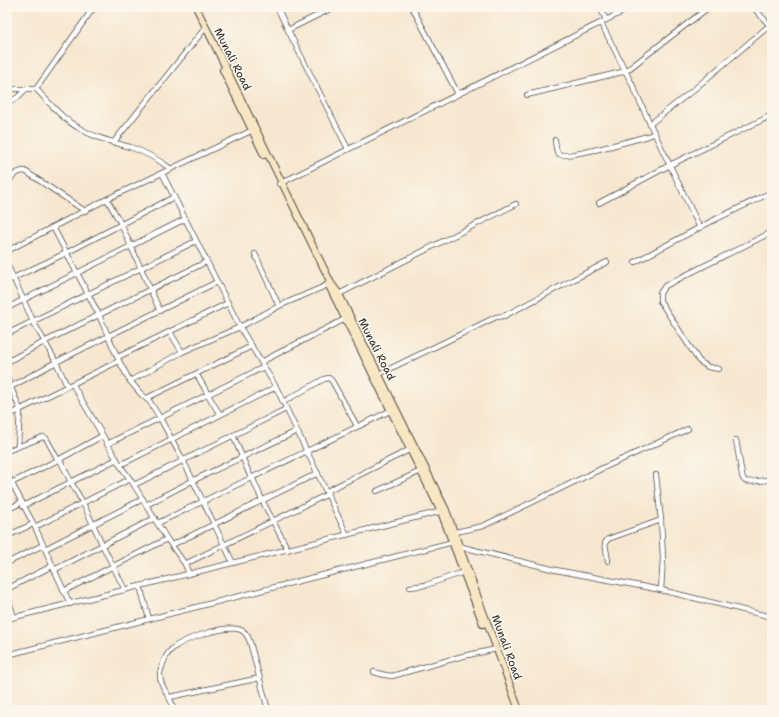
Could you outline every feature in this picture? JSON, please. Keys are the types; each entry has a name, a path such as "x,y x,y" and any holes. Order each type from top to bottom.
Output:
{"main road":[{"name":"Munali Road","path":"192,7 443,511 452,533 464,572 519,710"},
{"name":"Munali Road","path":"196,7 204,29"},
{"name":"Munali Road","path":"330,284 339,294 348,318"},
{"name":"Munali Road","path":"412,449 421,471 443,511"},
{"name":"Munali Road","path":"456,545 495,650 515,710"}],"street":[{"path":"36,89 94,7"},
{"path":"277,7 348,149"},
{"path":"288,30 334,7"},
{"path":"412,7 458,94"},
{"path":"600,7 606,20"},
{"path":"281,184 632,7"},
{"path":"527,94 626,71 709,7"},
{"path":"650,124 771,26 753,7"},
{"path":"601,23 626,71 700,228"},
{"path":"113,143 204,29"},
{"path":"7,87 36,89 65,119 80,129 113,143 132,148 162,162 171,169"},
{"path":"7,104 18,97 26,89"},
{"path":"599,203 670,165 772,115"},
{"path":"7,251 107,199 254,129"},
{"path":"555,140 558,154 568,156 607,147 655,133"},
{"path":"7,184 19,171 25,171 85,211"},
{"path":"162,173 240,327 276,387 347,535"},
{"path":"635,262 772,192"},
{"path":"7,281 66,253 174,197"},
{"path":"107,199 121,224 160,311"},
{"path":"339,294 516,204"},
{"path":"7,308 185,219"},
{"path":"53,227 99,315 130,381 141,394 147,398 172,439 233,563"},
{"path":"719,369 708,367 699,361 660,301 660,293 665,286 772,232"},
{"path":"7,334 196,241"},
{"path":"255,254 280,306"},
{"path":"7,362 44,342 206,262"},
{"path":"376,375 496,318 504,316 607,262"},
{"path":"7,264 33,321 56,362 67,386"},
{"path":"9,388 56,362 217,282"},
{"path":"130,381 182,352 240,327 280,306 330,284"},
{"path":"7,416 73,384 228,303"},
{"path":"261,362 348,318"},
{"path":"170,332 182,352"},
{"path":"147,398 252,346"},
{"path":"107,444 208,393 264,367"},
{"path":"196,374 220,414"},
{"path":"7,378 9,388 20,409 18,446"},
{"path":"282,402 329,378 357,426"},
{"path":"73,384 102,436 167,539 185,564 189,574"},
{"path":"120,465 276,387"},
{"path":"134,485 286,409"},
{"path":"158,524 308,452 357,426 393,410"},
{"path":"452,533 483,526 688,429"},
{"path":"146,505 192,481 297,431"},
{"path":"233,435 262,500 288,550"},
{"path":"9,484 59,460 102,436"},
{"path":"7,452 18,446 43,437 46,438 83,503 125,590"},
{"path":"736,440 744,480 746,482 750,482 772,479"},
{"path":"185,564 273,521 412,449"},
{"path":"7,510 117,460"},
{"path":"377,491 421,471"},
{"path":"172,545 318,473"},
{"path":"7,474 9,484 34,526 70,604"},
{"path":"656,475 661,520 663,558 661,590"},
{"path":"7,536 34,526 130,479"},
{"path":"7,563 93,524 142,499"},
{"path":"7,619 443,511"},
{"path":"7,589 103,546 155,518"},
{"path":"608,561 606,544 608,539 661,520"},
{"path":"64,591 167,539"},
{"path":"7,655 456,545 556,570 661,590 772,617"},
{"path":"410,587 426,585 464,572"},
{"path":"140,586 149,619"},
{"path":"7,596 14,617"},
{"path":"174,710 170,697 162,684 160,675 166,655 170,649 190,638 230,628 241,630 246,634 250,642 268,710"},
{"path":"374,672 392,676 463,656 495,650"},
{"path":"170,697 260,678"}]}
